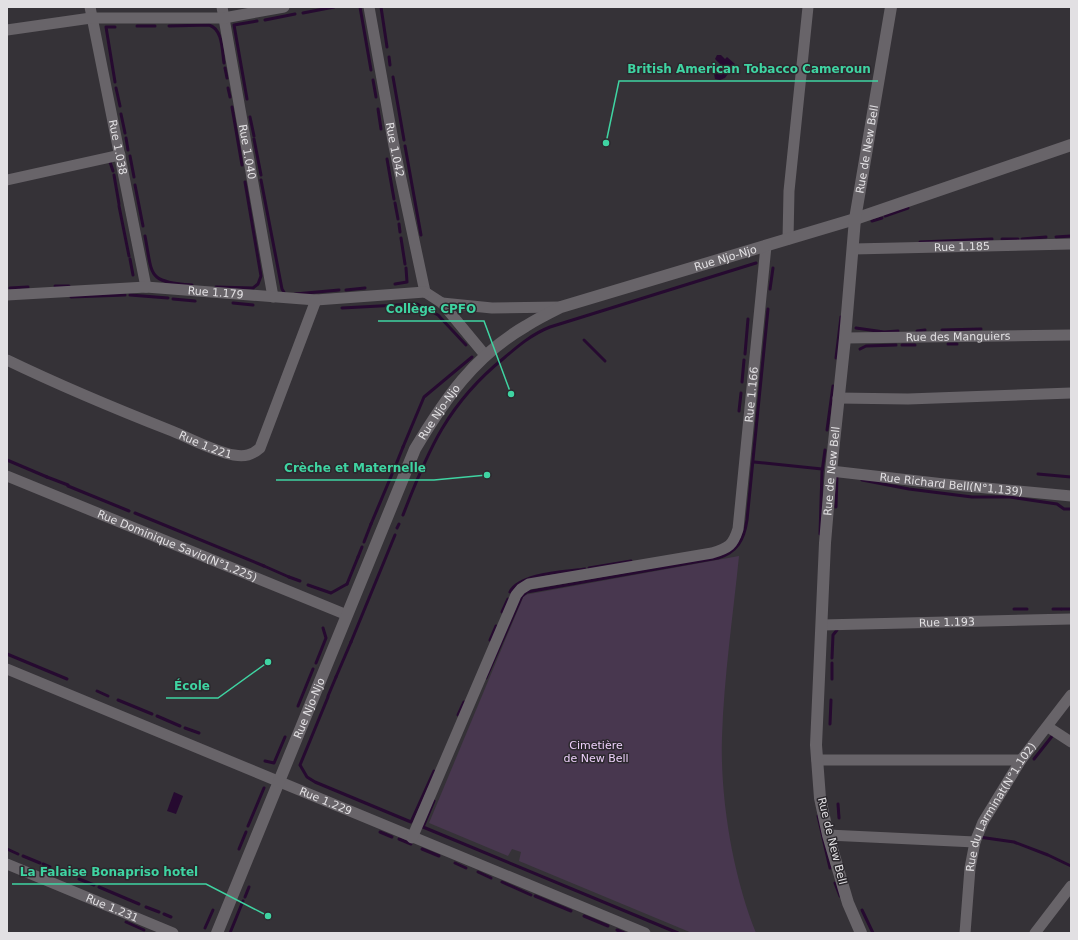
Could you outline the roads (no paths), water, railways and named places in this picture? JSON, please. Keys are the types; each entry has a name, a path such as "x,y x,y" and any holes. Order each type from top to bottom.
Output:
{"main road":[{"name":"Rue de New Bell","path":"861,933 848,903 828,835 820,798 817,760 825,543 838,398 846,338 855,219 891,7"},
{"name":"Rue Njo-Njo","path":"217,933 416,449 449,394 485,355 526,326 561,307 855,219 1071,145"}],"street":[{"path":"7,30 91,12 223,12 284,7"},
{"name":"Rue 1.042","path":"369,7 394,146 425,292"},
{"path":"788,239 790,191 808,7"},
{"name":"Rue 1.038","path":"91,12 146,287"},
{"name":"Rue 1.040","path":"223,12 273,297"},
{"path":"7,180 120,155"},
{"name":"Rue 1.185","path":"853,249 1071,244"},
{"name":"Rue 1.166","path":"412,838 498,636 516,595 521,589 529,584 712,553 724,550 734,542 738,529 766,246"},
{"name":"Rue 1.179","path":"7,295 146,287 316,300 425,292"},
{"path":"425,292 442,303 485,355"},
{"name":"Rue 1.221","path":"7,360 135,417 227,453 245,456 254,454 260,448 316,300"},
{"path":"442,303 492,308 561,307"},
{"name":"Rue des Manguiers","path":"846,338 1071,335"},
{"path":"838,398 908,399 1071,393"},
{"name":"Rue Richard Bell(N°1.139)","path":"831,471 944,484 1071,496"},
{"name":"Rue Dominique Savio(N°1.225)","path":"7,476 347,615"},
{"name":"Rue 1.193","path":"822,625 1071,619"},
{"name":"Rue 1.229","path":"7,669 412,838 645,933"},
{"name":"Rue du Larminat(N°1.102)","path":"965,933 970,868 975,842 993,804 1021,760 1048,727 1071,695"},
{"path":"1048,727 1071,742"},
{"path":"817,760 1021,760"},
{"path":"828,835 975,842"},
{"name":"Rue 1.231","path":"7,864 173,933"},
{"path":"1035,933 1071,886"}],"waterway":[{"path":"303,13 334,7"},
{"path":"360,7 371,70"},
{"path":"381,7 387,47"},
{"path":"265,20 295,14"},
{"path":"247,99 234,25 257,21"},
{"path":"169,26 209,25 214,27 221,41 224,63"},
{"path":"137,26 155,26"},
{"path":"115,27 106,27 115,82"},
{"path":"389,57 390,65"},
{"path":"225,68 227,78"},
{"path":"393,77 404,140"},
{"path":"373,80 376,97"},
{"path":"116,88 120,106"},
{"path":"228,88 230,97"},
{"path":"232,107 242,165"},
{"path":"378,109 381,129"},
{"path":"121,114 125,133"},
{"path":"250,117 254,136"},
{"path":"126,138 128,150"},
{"path":"254,139 261,175"},
{"path":"405,146 421,235"},
{"path":"130,156 134,177"},
{"path":"387,159 394,199"},
{"path":"110,162 113,171"},
{"path":"114,175 119,204"},
{"path":"261,180 282,289 285,294"},
{"path":"216,287 253,288 258,284 261,276 245,182"},
{"path":"135,185 143,226"},
{"path":"395,203 398,219"},
{"path":"119,206 129,256"},
{"path":"885,216 908,208"},
{"path":"872,221 882,218"},
{"path":"399,224 400,232"},
{"path":"145,236 149,261 155,275 159,279 167,282 192,285"},
{"path":"1056,237 1071,236"},
{"path":"1022,239 1046,237"},
{"path":"401,238 405,264"},
{"path":"920,242 992,239"},
{"path":"1002,239 1018,239"},
{"path":"130,259 133,275"},
{"path":"403,515 421,469 454,410 468,392 485,375 509,354 537,333 550,327 756,263"},
{"path":"395,284 407,282 406,268"},
{"path":"770,289 773,268"},
{"path":"55,286 69,286"},
{"path":"10,288 28,287"},
{"path":"346,290 365,288"},
{"path":"295,294 339,290"},
{"path":"71,297 125,295"},
{"path":"130,295 168,298"},
{"path":"173,299 195,301"},
{"path":"233,303 253,305"},
{"path":"342,308 417,304 438,315 466,345"},
{"path":"486,678 522,596 527,592 718,558 735,549 742,539 747,520 768,309"},
{"path":"836,358 841,317"},
{"path":"745,354 748,319"},
{"path":"856,328 884,332 898,331"},
{"path":"942,330 981,329"},
{"path":"917,331 925,330"},
{"path":"584,340 605,361"},
{"path":"948,344 957,344"},
{"path":"860,349 866,346 896,345"},
{"path":"902,345 915,345"},
{"path":"403,447 424,397 472,357"},
{"path":"742,382 744,360"},
{"path":"827,430 833,386"},
{"path":"739,411 741,393"},
{"path":"395,467 403,447"},
{"path":"820,534 822,472 825,450"},
{"path":"7,460 47,477"},
{"path":"754,462 822,469"},
{"path":"371,524 395,467"},
{"path":"1038,474 1071,477"},
{"path":"836,507 837,475"},
{"path":"47,477 68,485"},
{"path":"862,480 909,489 972,497 1010,497 1057,504 1064,509 1071,509"},
{"path":"68,486 129,511"},
{"path":"135,513 264,566"},
{"path":"364,542 371,524"},
{"path":"397,528 399,524"},
{"path":"351,642 395,535"},
{"path":"358,557 362,547"},
{"path":"347,584 358,557"},
{"path":"589,568 631,561"},
{"path":"264,566 289,577"},
{"path":"510,592 515,586 533,577 544,574 585,569"},
{"path":"289,577 300,581"},
{"path":"308,585 331,593 347,584"},
{"path":"502,612 508,599"},
{"path":"1014,609 1027,609"},
{"path":"1053,609 1061,609"},
{"path":"1062,609 1071,609"},
{"path":"490,640 496,626"},
{"path":"316,663 326,638 323,628"},
{"path":"832,658 833,635 837,630"},
{"path":"336,677 351,642"},
{"path":"7,654 67,679"},
{"path":"832,663 832,679"},
{"path":"298,706 313,669"},
{"path":"328,696 336,677"},
{"path":"97,691 108,696"},
{"path":"328,697 300,765 307,777 315,782 411,822 434,771"},
{"path":"118,700 152,714"},
{"path":"830,724 831,700"},
{"path":"458,715 464,702"},
{"path":"157,716 180,726"},
{"path":"185,728 199,733"},
{"path":"1034,759 1053,735"},
{"path":"265,761 274,763 285,737"},
{"path":"248,826 264,788"},
{"path":"434,801 423,827 678,933"},
{"path":"838,804 839,818"},
{"path":"818,816 830,868"},
{"path":"239,849 246,832"},
{"path":"380,832 392,837"},
{"path":"979,837 1014,842 1048,855 1071,866"},
{"path":"399,839 411,844"},
{"path":"7,849 18,854"},
{"path":"422,849 439,856"},
{"path":"23,856 40,863"},
{"path":"455,863 466,868"},
{"path":"43,864 50,867"},
{"path":"57,870 70,875"},
{"path":"478,872 491,878"},
{"path":"79,879 94,885"},
{"path":"502,882 531,895"},
{"path":"835,883 840,896"},
{"path":"99,887 139,904"},
{"path":"245,897 249,887"},
{"path":"535,896 571,911"},
{"path":"230,933 243,901"},
{"path":"146,907 159,912"},
{"path":"205,928 213,910"},
{"path":"862,910 873,933"},
{"path":"164,914 171,917"},
{"path":"584,916 608,926"},
{"path":"126,922 144,930"},
{"path":"617,930 624,933"}],"place":[{"name":"British American Tobacco Cameroun","path":"606,143"},
{"name":"Collège CPFO","path":"511,394"},
{"name":"Crèche et Maternelle","path":"487,475"},
{"name":"École","path":"268,662"},
{"name":"La Falaise Bonapriso hotel","path":"268,916"}],"park label":[{"name":"Cimetière de New Bell","path":"596,751"}]}
